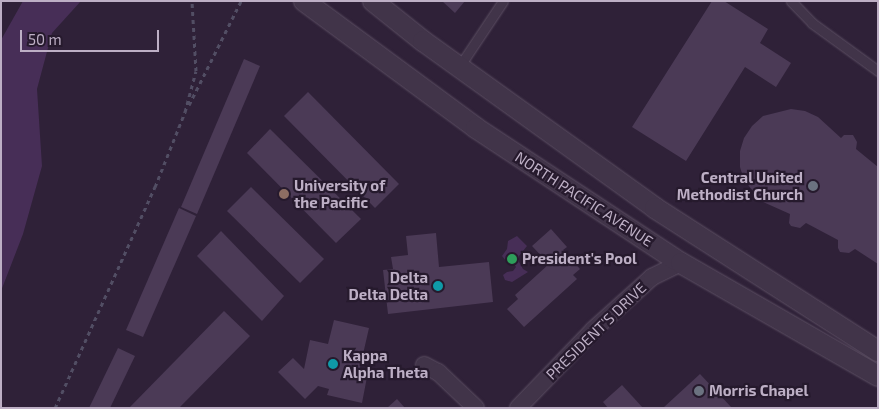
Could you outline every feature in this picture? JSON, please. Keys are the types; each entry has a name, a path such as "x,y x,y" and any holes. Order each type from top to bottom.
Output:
{"street":[{"name":"NORTH PACIFIC AVENUE","path":"304,1 476,128 681,263 878,376"},
{"name":"NORTH PACIFIC AVENUE","path":"373,1 458,67 655,208 878,351"},
{"name":"PRESIDENT'S DRIVE","path":"518,408 594,330 652,277 681,263"},
{"path":"424,365 438,372 476,408"}],"lane":[{"path":"458,67 503,1"},
{"path":"791,1 812,23 878,71"}],"path":[{"path":"185,112 196,71 192,1"},
{"path":"55,408 155,188 185,112 240,1"}],"shaded area":[{"path":"23,1 81,1 52,33 37,89 42,166 23,234 1,291 1,40"},
{"name":"President's Pool","path":"517,236 527,246 519,256 519,262 523,269 528,272 512,282 505,280 503,275 513,271 516,267 513,262 507,262 502,256 507,249 508,241"}],"building":[{"path":"442,1 465,1 455,13"},
{"path":"712,1 724,1 768,29 760,43 791,63 776,87 745,67 686,161 632,127"},
{"path":"244,59 260,66 197,214 181,207"},
{"path":"308,92 399,184 375,208 284,116"},
{"name":"Central United Methodist Church","path":"791,109 805,111 818,117 841,138 844,135 853,135 857,142 856,149 878,167 878,264 855,249 849,253 840,252 838,240 806,223 800,228 791,226 789,223 790,214 761,201 744,180 740,167 740,151 744,138 752,126 763,116"},
{"path":"270,129 361,219 336,243 247,153"},
{"path":"251,187 324,259 300,283 227,211"},
{"path":"179,208 196,216 143,337 126,330"},
{"path":"551,229 567,247 563,250 580,269 573,275 577,279 524,327 507,309 518,299 515,295 549,264 532,246"},
{"path":"221,231 284,296 262,321 197,256"},
{"name":"Delta Delta Delta","path":"436,233 439,267 489,262 493,302 388,314 383,270 393,269 391,257 408,255 406,236"},
{"path":"224,311 250,336 179,408 129,408"},
{"name":"Kappa Alpha Theta","path":"334,320 369,328 358,376 367,377 362,403 327,395 329,389 318,386 305,399 278,372 293,358 304,369 310,340 328,344"},
{"path":"118,348 135,356 110,408 89,408"},
{"name":"Morris Chapel","path":"700,374 732,408 663,408"},
{"path":"622,385 643,408 608,408 603,402"},
{"path":"397,399 405,408 387,408"}],"place":[{"name":"Central United Methodist Church","path":"813,186"},
{"name":"University of the Pacific","path":"284,194"},
{"name":"President's Pool","path":"512,259"},
{"name":"Delta Delta Delta","path":"438,286"},
{"name":"Kappa Alpha Theta","path":"333,364"},
{"name":"Morris Chapel","path":"699,391"}]}
